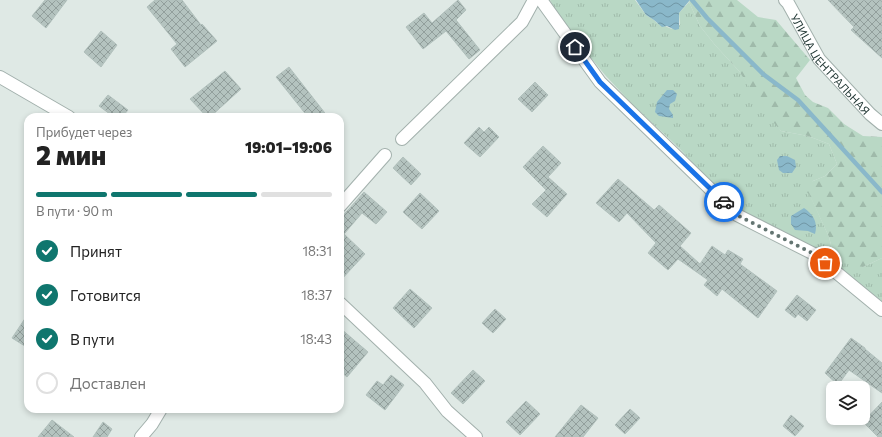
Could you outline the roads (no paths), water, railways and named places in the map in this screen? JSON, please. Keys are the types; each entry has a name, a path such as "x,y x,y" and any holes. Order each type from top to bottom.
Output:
{"street":[{"path":"402,139 522,22 534,0"},
{"path":"542,0 600,82 737,215 814,254 882,310"},
{"name":"УЛИЦА ЦЕНТРАЛЬНАЯ","path":"785,0 819,59 870,114 882,124"},
{"path":"0,77 61,113"},
{"path":"344,201 385,155"},
{"path":"344,307 425,383 447,411 476,437"},
{"path":"141,437 159,413"}],"water":[{"path":"636,0 690,0 679,13 679,29 675,30 667,26 662,27 646,15"},
{"path":"667,90 673,90 677,94 675,101 670,104 669,109 673,115 673,118 659,116 655,112 657,102"},
{"path":"780,156 787,156 795,160 796,167 792,173 783,173 779,170 777,160"},
{"path":"804,208 810,213 814,220 816,226 815,234 808,231 795,230 791,224 791,216"}],"waterway":[{"path":"692,0 707,18 763,74 798,100 882,192"}]}
